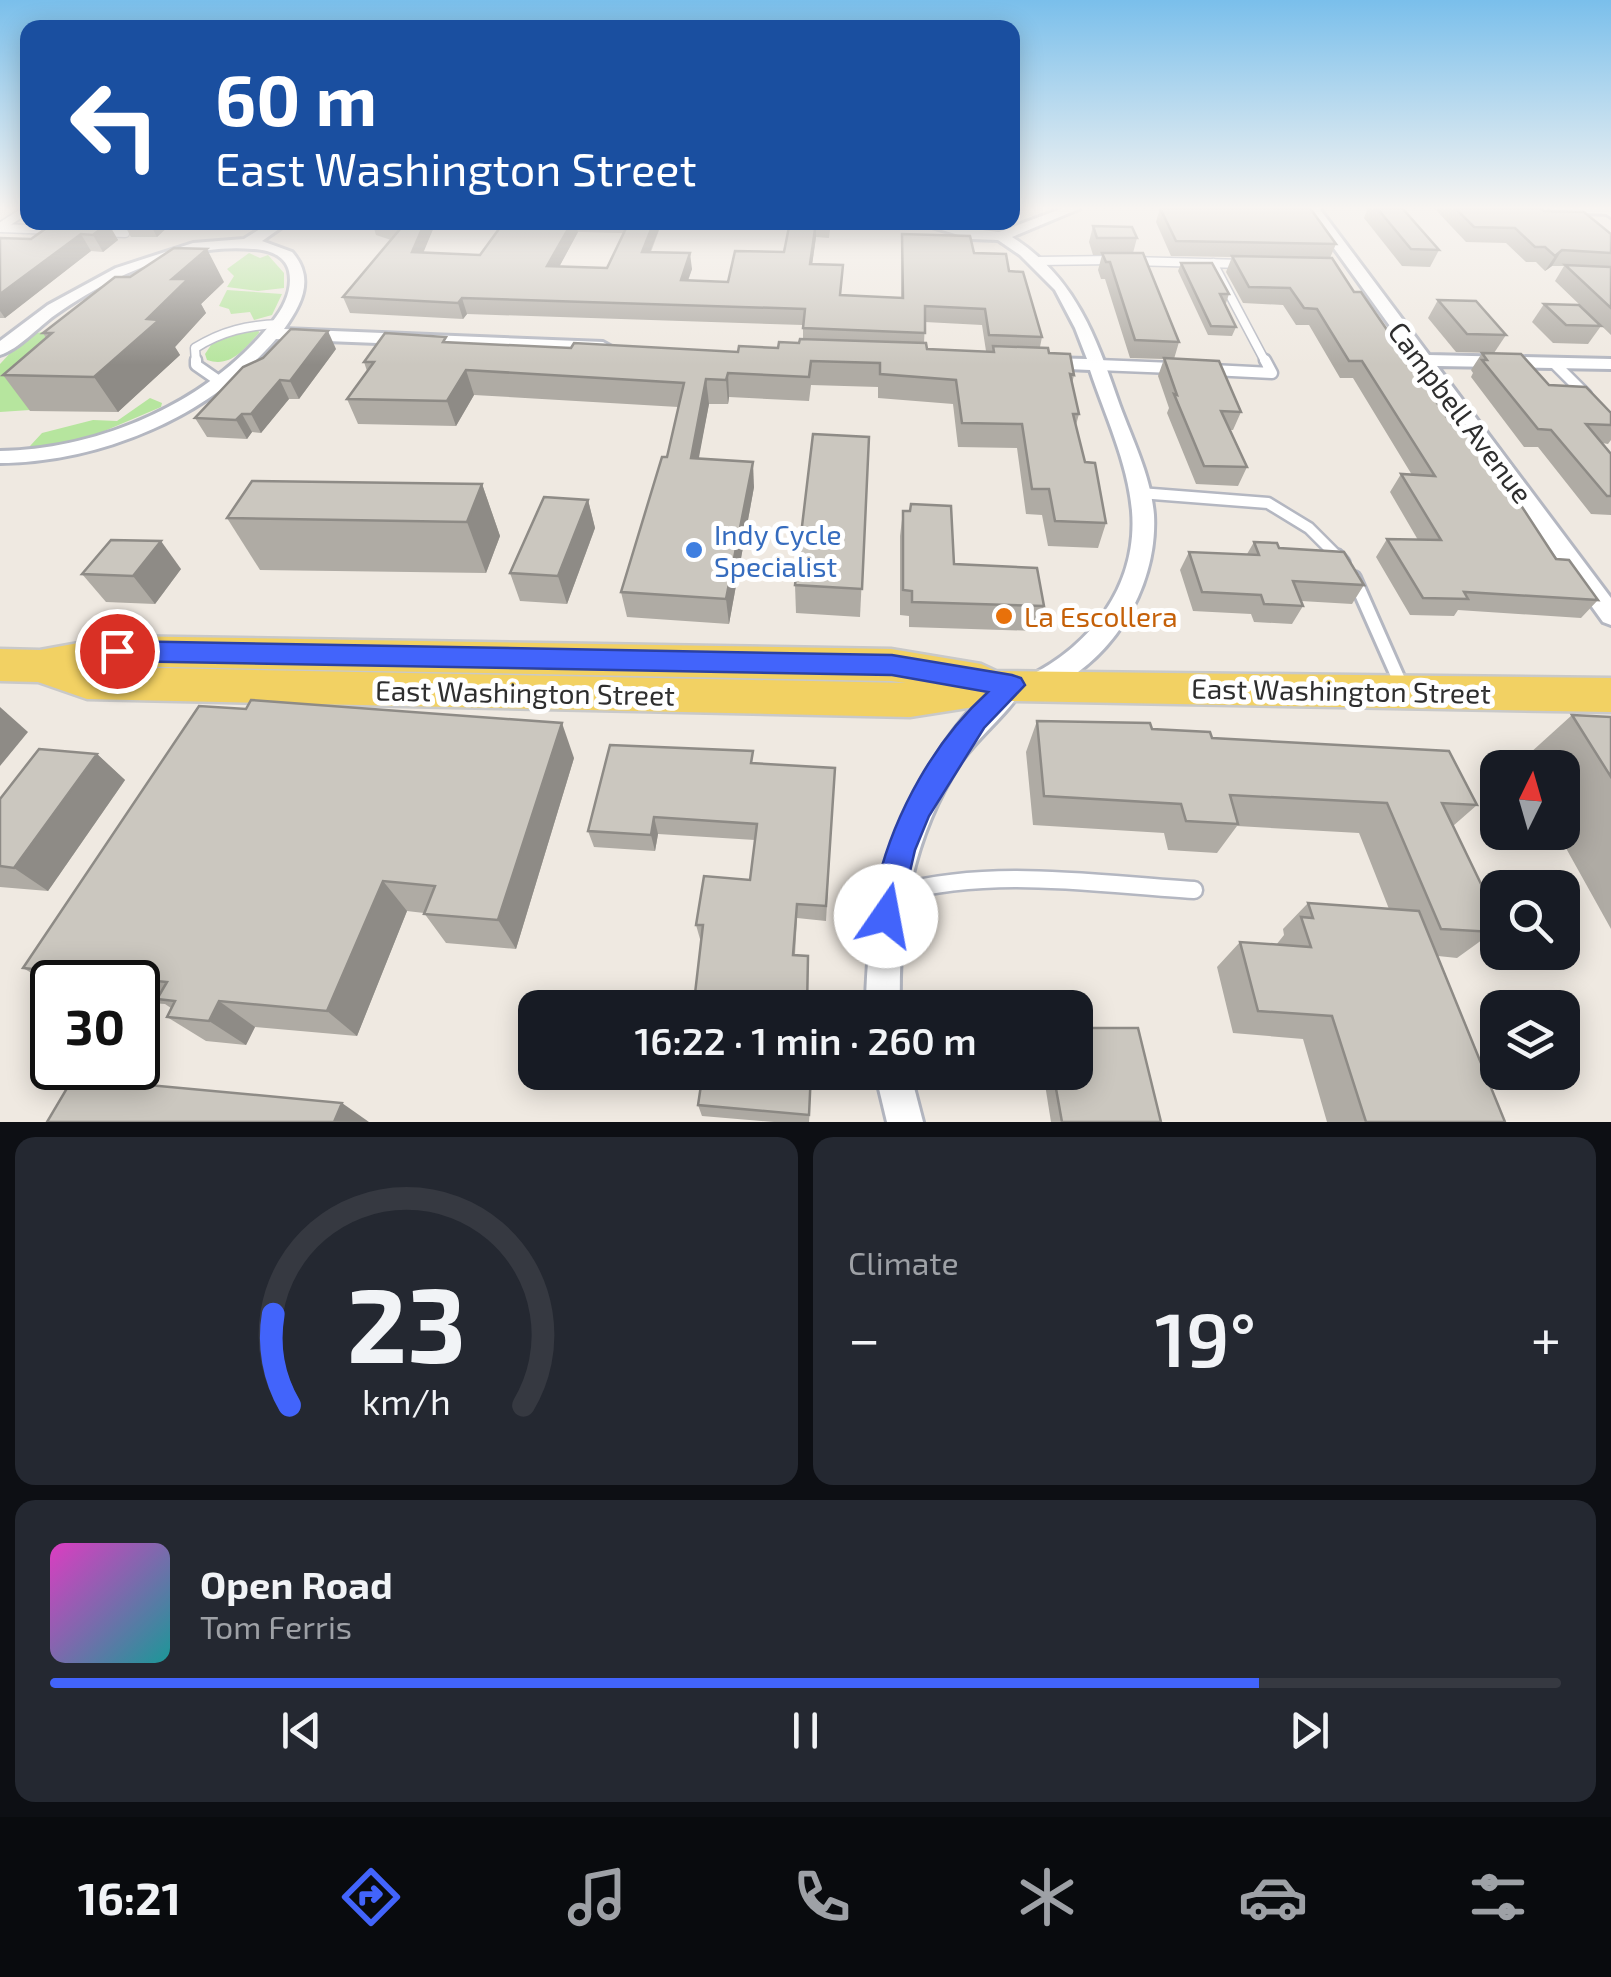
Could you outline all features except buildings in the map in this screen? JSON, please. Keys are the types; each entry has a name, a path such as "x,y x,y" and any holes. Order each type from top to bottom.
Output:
{"main road":[{"name":"East Washington Street","path":"0,665 40,666 87,684 910,700 1023,685 1611,694"}],"street":[{"path":"0,350 48,312 120,273 159,260"},
{"path":"3,461 98,442 157,418 219,381 276,329 296,291 296,268 289,260"},
{"name":"Campbell Avenue","path":"1344,260 1423,360 1611,616"},
{"path":"883,990 888,896 900,850 918,809 974,720 1023,685 1077,660 1120,608 1142,548 1140,493 1098,365 1076,306 1037,261"},
{"path":"276,329 625,348"},
{"path":"1423,360 1611,364"},
{"path":"1023,362 1098,365"},
{"path":"896,1090 904,1122"}],"lane":[{"path":"1037,261 1252,264"},
{"path":"1098,365 1272,373 1214,263"},
{"path":"219,381 196,365 195,348 219,332 249,324 276,329"},
{"path":"1554,363 1600,408"},
{"path":"1140,493 1268,503 1282,509 1328,545 1355,579 1404,691"},
{"path":"888,896 913,887 980,881 1194,890"}],"green space":[{"path":"239,260 273,260 284,273 284,288 258,291 227,287 234,276 227,269"},
{"path":"227,290 282,294 272,315 254,320 250,312 231,314 229,309 219,306"},
{"path":"258,328 259,333 236,356 216,362 207,360 205,354 211,345 229,333"},
{"path":"54,331 30,410 0,412 0,364 27,335"},
{"path":"150,398 162,403 161,407 88,438 36,450 30,446 42,433 93,420 117,421"}],"place":[{"name":"Indy Cycle Specialist","path":"694,550"},
{"name":"La Escollera","path":"1004,616"}],"route":[{"path":"117,651 892,665 1012,685 974,720 918,809 900,850 886,916"}]}
